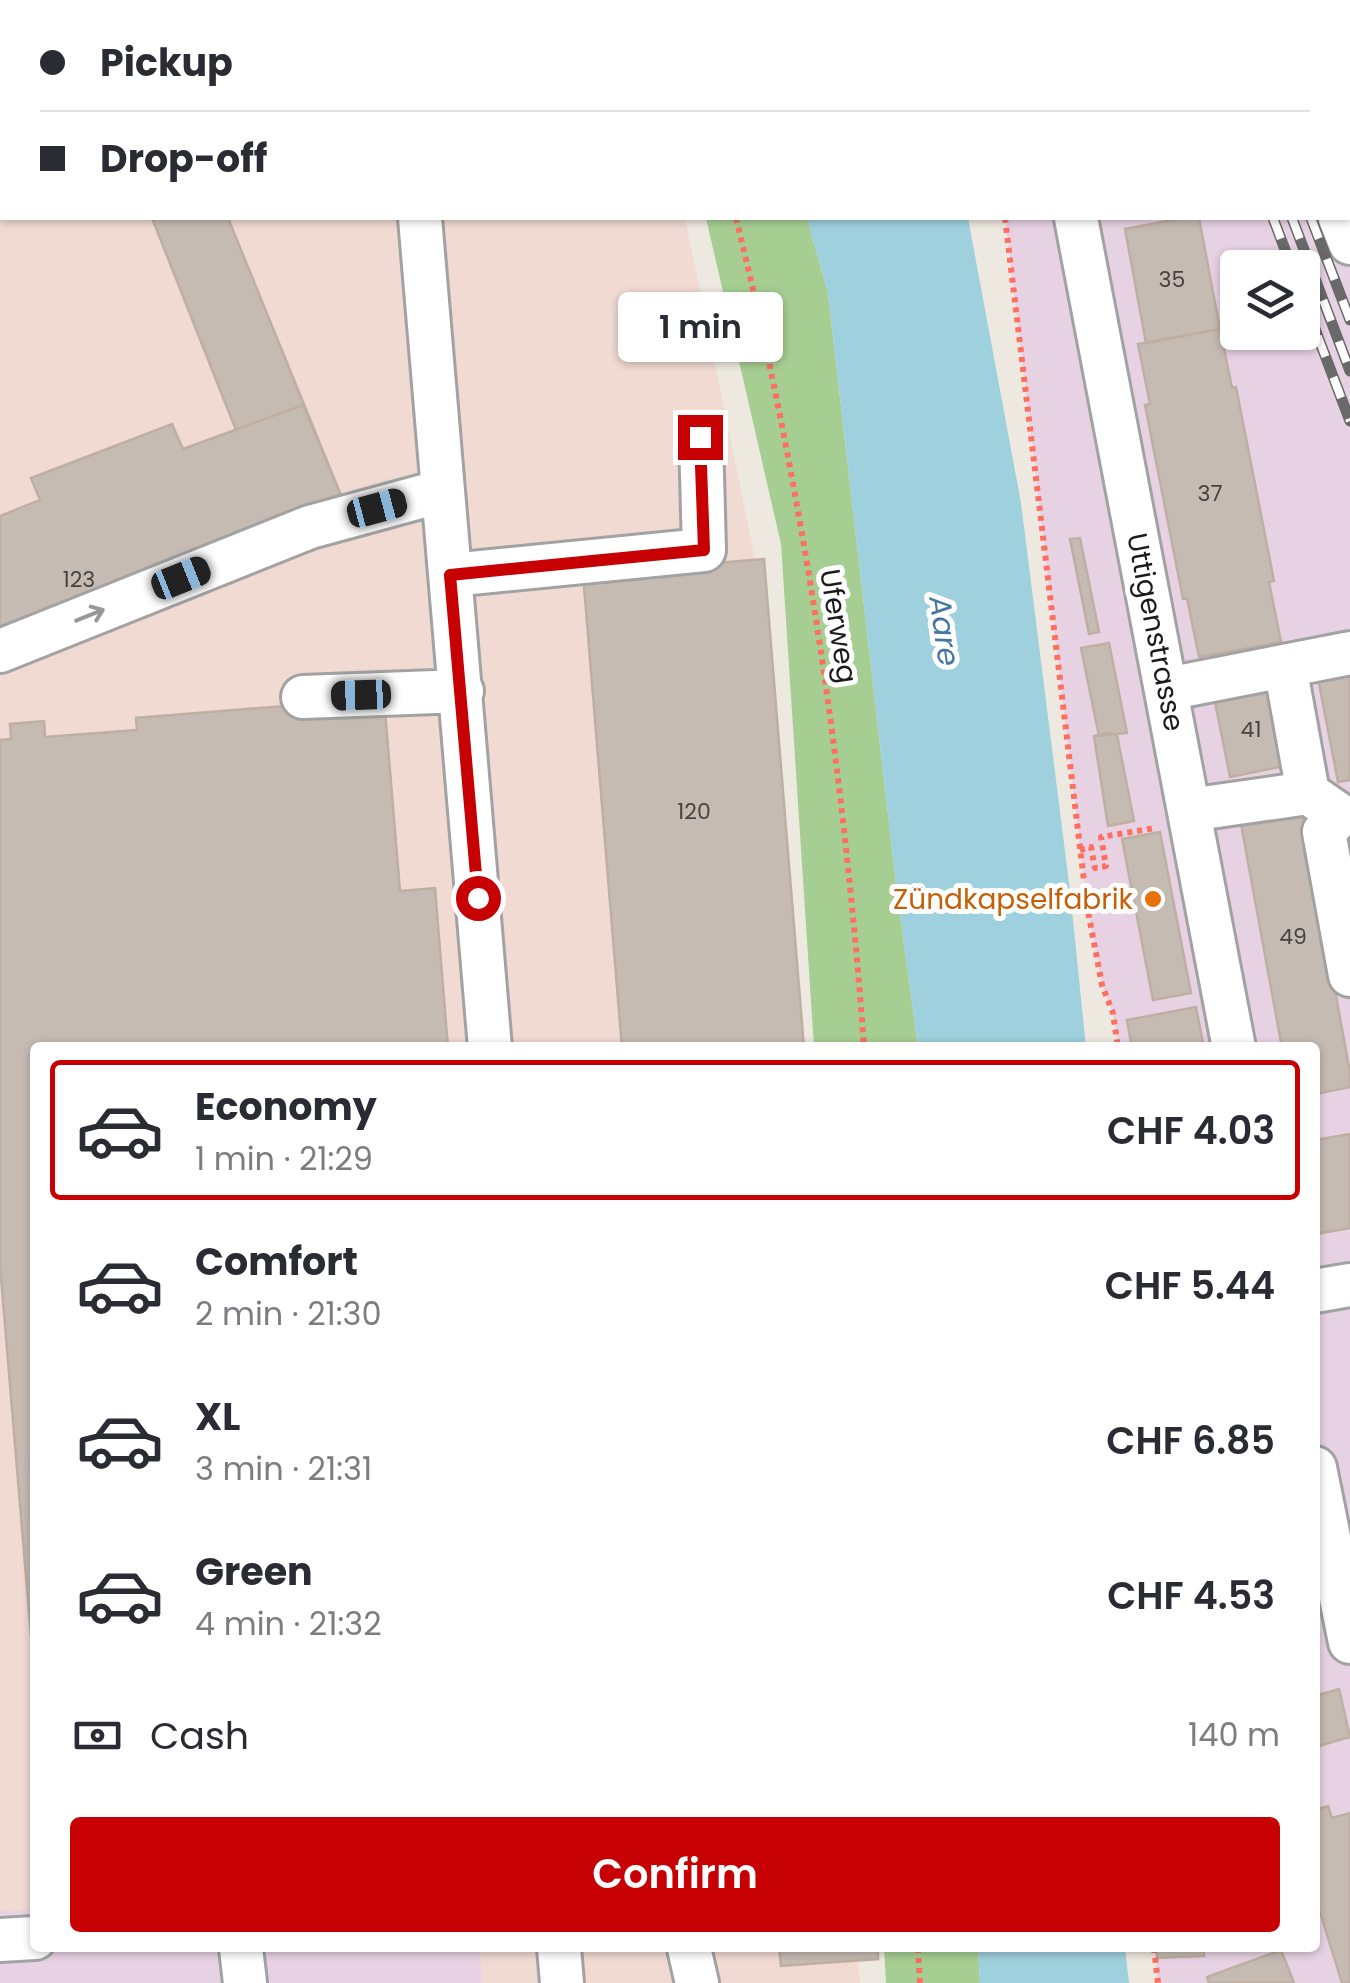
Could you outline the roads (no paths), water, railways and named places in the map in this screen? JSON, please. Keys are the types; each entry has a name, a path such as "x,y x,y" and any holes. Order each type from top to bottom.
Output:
{"street":[{"path":"420,220 490,1042"},
{"name":"Uttigenstrasse","path":"1076,220 1166,689 1174,819 1232,1042"},
{"path":"450,575 704,550 700,437"},
{"path":"0,651 310,526 442,491"},
{"path":"1166,689 1350,652"},
{"path":"1286,666 1308,792 1340,815 1324,832 1350,975"},
{"path":"303,697 462,691"},
{"path":"1174,819 1308,792"},
{"path":"1320,1291 1350,1286"},
{"path":"1320,1471 1350,1467"},
{"path":"1320,1491 1350,1642"},
{"path":"0,1940 30,1938"},
{"path":"242,1952 246,1983"},
{"path":"559,1952 562,1983"},
{"path":"691,1952 697,1983"}],"water":[{"name":"Aare","path":"808,220 968,220 1021,503 1085,1042 917,1042 828,293"},
{"path":"978,1952 1125,1952 1129,1983 980,1983"}],"railway":[{"path":"1274,220 1285,250"},
{"path":"1293,220 1350,371"},
{"path":"1312,220 1350,320"},
{"path":"1320,342 1350,421"}],"place":[{"name":"Zündkapselfabrik","path":"1153,899"}]}
